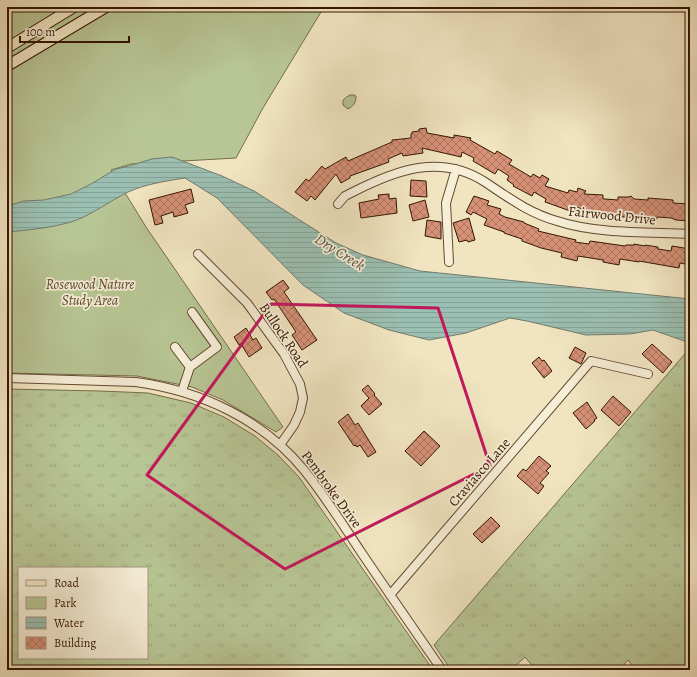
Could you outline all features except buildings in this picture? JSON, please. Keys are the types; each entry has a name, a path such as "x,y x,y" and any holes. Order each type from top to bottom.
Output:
{"main road":[{"path":"7,48 74,7"},
{"path":"7,66 106,7"}],"street":[{"name":"Fairwood Drive","path":"338,204 345,196 364,186 416,168 440,167 456,170 484,181 516,204 557,222 604,230 690,234"},
{"path":"449,262 446,203 456,170"},
{"name":"Bullock Road","path":"198,254 247,303 284,354 300,384 303,398 300,412 294,425 280,445"},
{"path":"182,391 190,367 217,347 192,312"},
{"path":"174,347 190,367"},
{"name":"Craviasco Lane","path":"390,595 591,361 648,374"},
{"name":"Pembroke Drive","path":"7,378 156,384 207,399 239,415 260,429 293,458 314,483 442,670"}],"highlighted area":[{"path":"271,304 438,308 490,466 285,569 147,475"}],"green space":[{"name":"Rosewood Nature Study Area","path":"7,7 324,7 263,108 236,158 131,164 111,170 146,227 283,427 276,432 223,400 192,387 137,376 7,373"},
{"path":"350,95 356,96 356,98 353,105 348,109 343,105 343,100"},
{"path":"690,348 690,670 636,670 628,660 619,670 536,670 525,657 511,670 451,670 434,645"},
{"path":"7,389 148,393 191,403 224,417 255,436 278,455 299,477 433,670 7,670"}],"water":[{"name":"Dry Creek","path":"172,157 222,176 254,191 336,243 363,255 420,271 690,299 690,343 653,330 630,334 586,335 510,318 466,333 429,340 389,330 344,313 303,285 217,198 185,178 156,183 135,189 74,221 49,227 7,232 7,206 24,201 44,200 71,194 116,169 152,159"}]}
